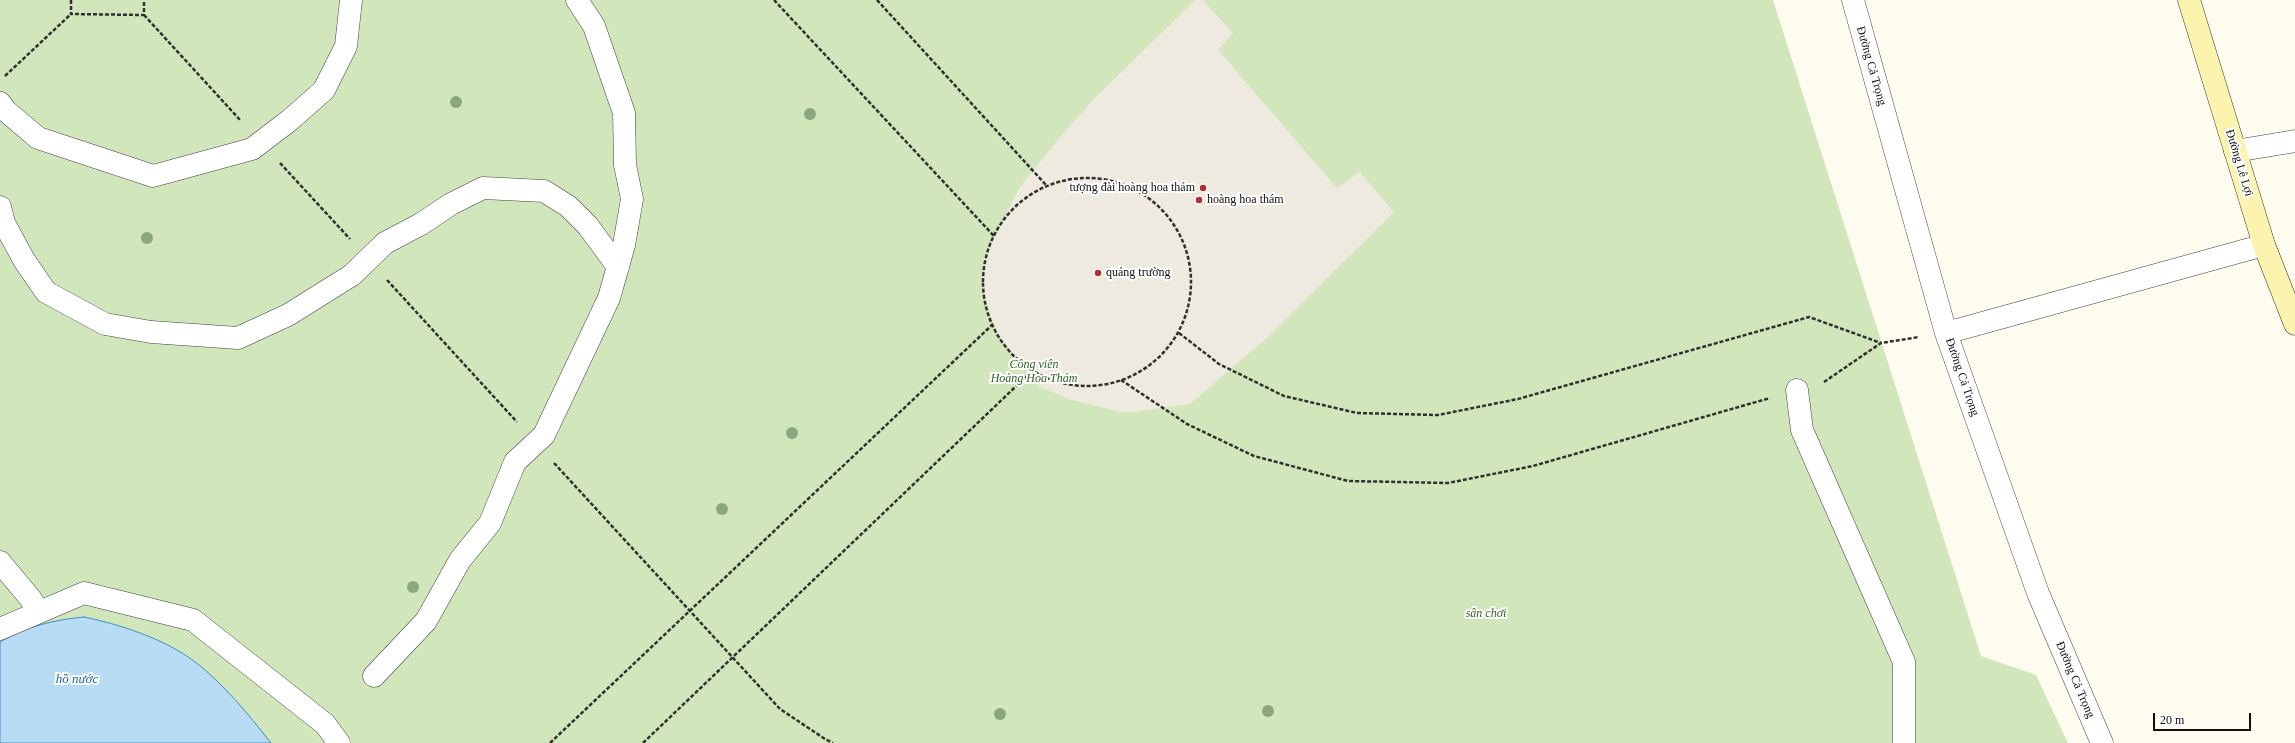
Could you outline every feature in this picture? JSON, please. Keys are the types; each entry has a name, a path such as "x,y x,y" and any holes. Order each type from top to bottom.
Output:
{"main road":[{"name":"Đường Lê Lợi","path":"2189,0 2264,245 2295,324"}],"street":[{"path":"0,103 6,111 38,138 153,176 252,150 324,90 346,46 351,0"},
{"path":"374,676 426,621 460,560 490,523 515,462 544,434 609,298 618,267 632,199 625,165 624,112 594,26 577,0"},
{"name":"Đường Cả Trọng","path":"1852,0 1946,333 2038,593 2102,743"},
{"path":"2235,151 2295,141"},
{"path":"0,207 4,223 24,260 46,292 105,324 151,332 238,338 288,315 352,275 385,243 483,188 544,192 568,206 588,226 618,267"},
{"path":"1946,333 2264,245"},
{"path":"1797,390 1802,430 1904,662 1904,743"},
{"path":"0,562 30,598 39,612"},
{"path":"0,629 84,593 193,620 325,724 339,743"}],"path":[{"path":"71,0 71,14"},
{"path":"144,0 144,15 780,709 824,739 833,743"},
{"path":"774,0 994,236"},
{"path":"877,0 1046,184"},
{"path":"0,81 71,14 144,15"},
{"path":"1078,177 1111,179 1142,192 1167,214 1185,245 1192,281 1186,316 1179,333 1169,348 1142,372 1108,385 1072,386 1038,375 1010,352 992,325 983,293 984,259 997,228 1018,202 1046,184 1078,177"},
{"path":"1179,333 1218,364 1284,396 1357,413 1438,415 1518,399 1808,317 1881,343"},
{"path":"550,743 992,325"},
{"path":"1121,380 1187,424 1254,456 1348,481 1440,482 1533,466 1828,381 1881,343 1946,333"},
{"path":"643,743 1033,370"}],"green space":[{"name":"Công viên Hoàng Hoa Thám","path":"0,0 1773,0 1981,656 2036,675 2068,743 0,743"}],"shaded area":[{"name":"hoàng hoa thám","path":"1195,0 1203,0 1233,33 1218,50 1337,188 1360,172 1394,212 1268,337 1190,404 1126,413 1072,400 1040,387 998,335 983,293 984,259 1019,188 1059,138 1095,98"}],"water":[{"name":"hồ nước","path":"84,617 127,628 156,639 194,661 225,689 271,743 0,743 0,642 10,636 41,625"}],"place":[{"name":"tượng đài hoàng hoa thám","path":"1203,188"},
{"name":"hoàng hoa thám","path":"1199,200"},
{"name":"quảng trường","path":"1098,273"}],"park label":[{"name":"sân chơi","path":"1486,614"}]}
